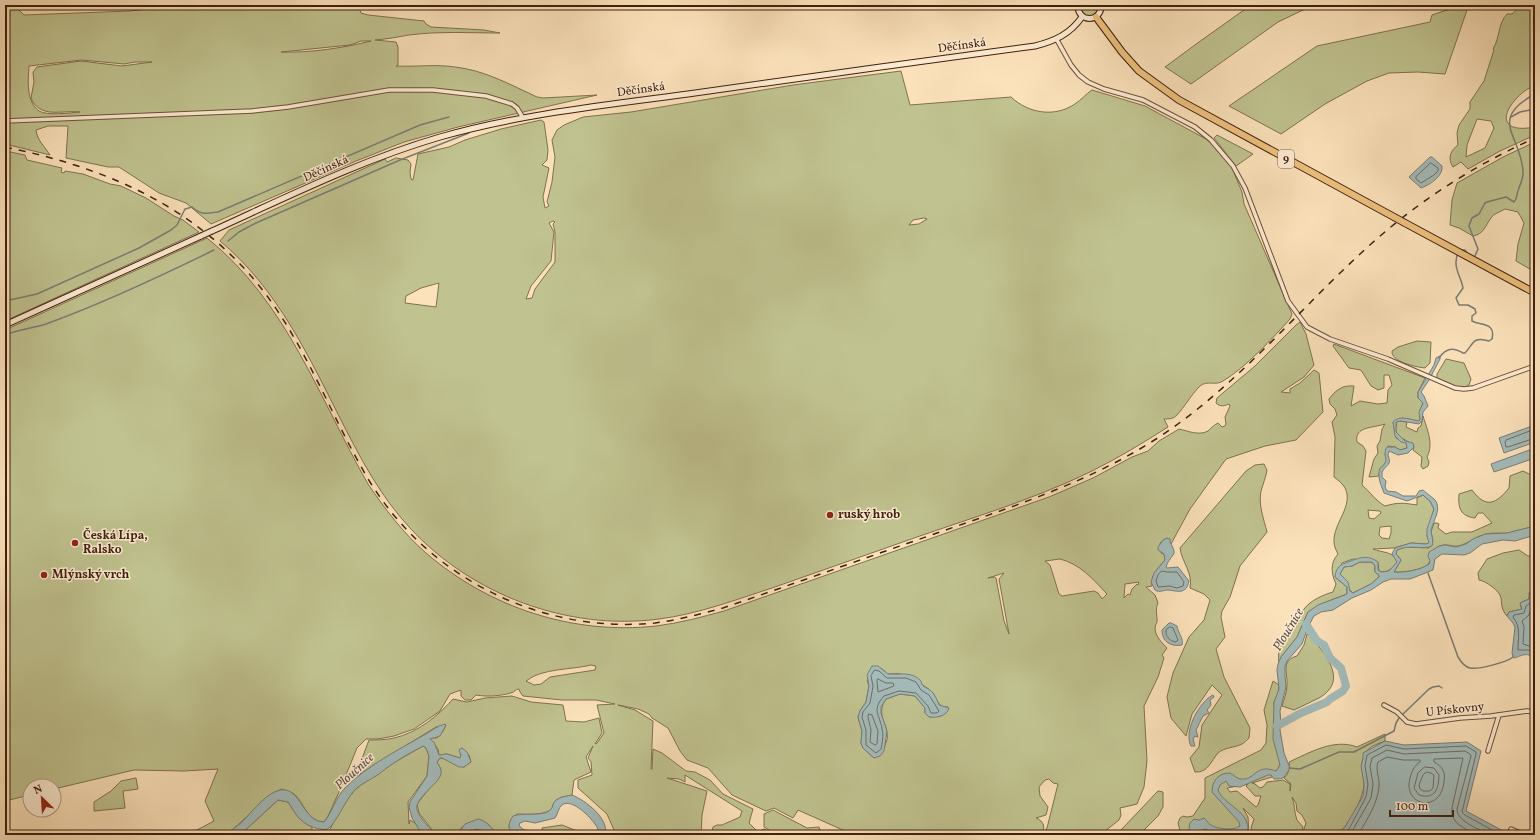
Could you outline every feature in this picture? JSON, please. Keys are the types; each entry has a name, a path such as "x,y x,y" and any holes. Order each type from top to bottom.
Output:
{"main road":[{"path":"1078,5 1078,11 1082,17 1089,19 1096,17 1100,12 1101,5"},
{"name":"Děčínská","path":"5,325 347,170 396,151 467,130 523,118 595,107 1035,46 1057,40 1074,28 1082,17"},
{"name":"9","path":"1096,17 1122,52 1139,71 1179,100 1535,292"}],"street":[{"path":"1057,40 1071,65 1088,82 1104,89 1143,100 1195,127 1211,140 1233,166 1245,188 1288,301 1307,328 1330,339 1388,359 1454,388 1464,390 1535,366"},
{"path":"5,121 252,111 288,107 389,90 433,90 486,96 512,104 517,108 523,118"},
{"name":"U Pískovny","path":"1384,705 1397,712 1407,722 1416,724 1527,711 1535,712"},
{"path":"1488,751 1499,715"},
{"path":"1511,829 1525,835"}],"green space":[{"path":"5,5 16,5 16,7 24,15 130,11 182,5 364,5 359,7 361,13 368,15 424,21 431,27 484,30 500,33 432,33 375,40 396,42 398,47 398,65 396,66 448,66 476,71 537,97 543,98 597,95 458,127 404,142 356,161 211,224 186,203 159,193 119,167 108,167 66,158 68,126 48,126 36,130 40,140 50,155 5,144","holes":["361,41 371,41 326,50 281,52 350,45","82,60 124,64 135,62 152,62 122,66 81,61 37,67 33,72 34,82 31,98 35,105 45,111 80,112 53,114 39,111 35,107 30,96 28,84 29,66"]},
{"path":"1081,5 1099,5 1094,15 1089,16 1084,14"},
{"path":"1251,5 1327,5 1303,10 1278,22 1191,84 1165,67 1199,42"},
{"path":"1522,5 1535,5 1535,85 1525,91 1510,106 1507,114 1507,121 1511,126 1520,128 1535,127 1535,135 1500,151 1468,169 1461,162 1453,167 1450,157 1453,149 1458,145 1457,133 1459,125 1470,109 1470,102 1484,81 1500,26 1507,14 1512,14","holes":["1477,119 1491,121 1494,128 1485,148 1466,157 1467,145"]},
{"path":"1456,7 1467,10 1445,74 1418,72 1389,73 1367,81 1325,104 1281,134 1229,106 1317,46 1430,22 1432,15"},
{"path":"901,71 910,105 1011,97 1025,107 1042,112 1050,112 1067,108 1092,90 1145,106 1208,140 1232,168 1242,192 1244,204 1292,314 1290,319 1258,352 1231,375 1220,382 1206,383 1200,386 1176,416 1164,419 1168,427 1140,445 1069,482 997,510 716,606 688,614 659,619 625,621 590,619 557,613 524,603 492,589 462,572 435,552 410,528 390,504 365,465 305,350 276,303 241,260 220,241 229,230 385,159 387,162 396,158 408,160 411,164 410,172 411,179 413,180 418,154 449,147 465,140 501,129 541,120 544,122 548,150 547,160 542,165 549,168 543,197 545,208 549,206 547,202 552,182 555,157 552,140 557,130 564,125 583,117 631,112 793,85","holes":["924,218 927,219 919,224 909,225 913,220","553,221 555,222 553,224 555,232 555,262 535,289 532,298 526,299 531,286 551,261 554,232 549,223","439,283 436,307 405,303 406,296 421,288"]},
{"path":"1217,135 1253,154 1236,166 1214,138"},
{"path":"1535,142 1535,272 1516,261 1518,244 1524,223 1518,212 1505,209 1497,213 1492,217 1482,232 1473,236 1450,225 1452,200 1457,183 1503,157"},
{"path":"5,151 25,155 27,160 62,168 61,172 64,173 65,171 83,174 110,184 121,186 146,198 183,220 199,232 5,321 5,275 9,261 7,252 5,259"},
{"path":"207,238 235,263 259,291 280,321 317,385 368,484 395,521 410,538 426,553 451,572 477,589 505,603 534,614 594,626 625,628 656,626 682,622 724,611 1049,497 1093,478 1132,457 1148,451 1159,441 1179,429 1194,433 1201,433 1208,431 1218,423 1222,427 1225,426 1225,417 1230,406 1229,404 1222,406 1219,405 1216,403 1217,398 1255,366 1300,322 1306,334 1314,365 1304,377 1281,392 1290,393 1290,389 1300,383 1314,370 1319,373 1323,412 1296,440 1265,446 1226,459 1190,509 1171,544 1167,538 1160,543 1161,553 1164,554 1165,560 1152,578 1152,586 1146,587 1155,595 1158,603 1156,609 1157,620 1155,631 1159,639 1167,648 1162,655 1164,658 1158,677 1144,706 1147,761 1144,787 1137,804 1120,808 1121,815 1119,820 1100,835 1043,835 1047,828 1058,784 1053,783 1049,779 1045,780 1039,787 1040,796 1048,807 1046,815 1036,818 1041,821 1044,827 1041,835 854,835 798,810 793,818 774,808 766,811 732,795 708,768 687,760 680,751 668,728 652,718 649,714 638,709 618,705 635,710 653,721 651,769 653,749 662,753 686,771 695,772 710,780 723,794 753,809 749,823 758,832 764,829 775,835 711,835 713,827 722,825 740,817 742,811 685,775 685,782 679,779 667,778 707,791 702,815 701,835 611,835 614,830 607,814 578,788 578,780 592,775 591,762 588,758 593,746 586,757 591,772 574,780 572,795 556,800 550,811 536,814 517,814 509,824 510,830 515,835 497,835 488,824 462,827 457,835 436,835 419,813 417,804 436,780 441,770 437,762 440,758 464,767 471,762 469,755 460,753 460,758 447,754 439,755 438,749 430,738 437,738 442,733 446,725 436,727 355,777 369,740 391,739 403,736 419,728 441,712 453,699 467,702 485,698 512,696 531,702 563,705 566,721 584,722 599,718 602,733 595,744 604,733 597,705 615,704 596,700 562,700 523,696 519,689 512,693 502,695 476,695 471,700 465,700 461,696 461,690 450,694 440,711 414,729 394,736 378,739 366,739 357,748 339,792 324,822 314,819 306,811 294,794 282,789 273,793 230,832 222,835 175,835 182,832 197,830 214,821 205,801 218,769 184,771 134,770 62,787 62,778 22,778 22,797 5,801 5,330","holes":["1060,559 1080,568 1107,594 1102,599 1098,593 1094,591 1062,596 1059,594 1050,565 1045,561","1004,573 999,579 1009,634 1004,621 996,578 988,578","1139,582 1138,585 1137,584 1132,589 1130,595 1128,594 1124,598 1125,584","591,665 596,666 595,670 550,677 541,684 534,685 526,681 548,672","881,668 888,674 901,674 917,681 933,693 941,706 948,707 941,716 929,717 925,713 925,708 915,696 900,694 886,699 883,705 882,717 886,728 887,739 883,749 874,758 863,748 861,743 862,731 858,717 866,702 869,686 867,680"]},
{"path":"1417,341 1431,342 1430,363 1425,368 1400,361 1393,355 1392,351 1398,347"},
{"path":"1334,344 1425,378 1418,392 1418,398 1423,403 1420,410 1420,420 1418,421 1402,418 1393,422 1396,438 1406,443 1407,448 1400,450 1395,447 1388,446 1385,455 1387,460 1379,473 1379,476 1369,477 1374,459 1378,453 1377,446 1385,424 1362,430 1357,437 1357,442 1363,446 1366,451 1362,485 1379,502 1385,506 1401,503 1417,505 1417,498 1423,495 1430,501 1434,509 1427,536 1430,543 1411,543 1394,548 1373,549 1390,554 1395,558 1397,562 1390,570 1385,572 1379,571 1378,562 1353,559 1342,563 1336,578 1347,587 1347,594 1321,604 1308,612 1297,637 1281,657 1279,663 1279,649 1281,644 1298,623 1304,609 1317,598 1333,592 1336,584 1332,568 1335,557 1338,554 1334,542 1337,528 1347,501 1347,495 1345,488 1334,477 1335,437 1332,422 1337,415 1335,409 1330,404 1329,399 1340,389 1346,386 1354,386 1351,406 1360,401 1378,404 1387,403 1388,390 1392,385 1389,375 1384,375 1384,388 1378,390 1371,386 1361,370 1349,368 1333,346","holes":["1368,510 1380,511 1381,513 1374,519 1369,518","1391,526 1389,539 1382,538 1379,535 1380,527"]},
{"path":"1446,359 1464,363 1471,379 1469,385 1465,387 1458,387 1437,378 1437,374"},
{"path":"1423,416 1429,436 1430,447 1427,457 1429,462 1428,466 1423,469 1421,466 1422,457 1413,450 1414,446 1412,444 1399,436 1396,429 1397,421 1407,422 1406,427 1417,432 1418,428 1421,426"},
{"path":"1264,464 1267,470 1261,491 1260,501 1267,532 1240,566 1230,597 1222,611 1221,617 1225,637 1216,649 1224,677 1250,728 1249,738 1242,744 1221,751 1206,769 1195,772 1190,758 1199,747 1202,725 1222,695 1212,685 1192,714 1186,736 1171,718 1167,697 1173,673 1189,637 1204,620 1210,600 1204,594 1190,588 1191,582 1189,572 1180,548 1246,471 1255,465"},
{"path":"1523,471 1535,477 1535,526 1508,533 1486,534 1458,546 1442,545 1435,549 1429,563 1423,568 1394,572 1401,560 1396,554 1397,550 1406,547 1429,548 1433,541 1431,532 1434,523 1439,524 1438,528 1446,534 1452,532 1472,532 1492,523 1483,513 1478,513 1475,518 1463,513 1459,503 1459,494 1472,490 1477,496 1486,502 1495,501 1500,498 1509,488 1510,476"},
{"path":"1519,550 1528,556 1535,556 1535,593 1530,592 1529,599 1522,602 1520,605 1522,609 1509,612 1507,616 1503,609 1498,592 1489,584 1479,580 1478,573 1487,559 1503,553"},
{"path":"1360,562 1372,562 1375,566 1375,572 1379,575 1379,577 1371,584 1353,593 1349,589 1347,581 1340,574 1344,567 1352,566"},
{"path":"1307,634 1310,635 1322,650 1327,659 1333,675 1333,683 1328,691 1319,698 1294,710 1282,706 1287,688 1286,668 1288,661 1297,656 1304,645"},
{"path":"1273,681 1279,685 1278,694 1274,702 1280,765 1272,777 1252,783 1260,788 1267,782 1283,780 1290,784 1290,791 1291,784 1284,778 1289,770 1289,762 1331,745 1339,744 1357,747 1385,734 1385,741 1370,748 1362,761 1364,786 1361,798 1354,814 1340,832 1335,835 1302,835 1306,823 1302,815 1297,811 1296,803 1292,797 1297,820 1303,827 1301,835 1255,835 1251,828 1254,819 1243,808 1248,817 1249,835 1179,835 1181,834 1178,823 1180,818 1183,816 1193,816 1205,798 1205,778 1261,750 1266,743 1267,725 1264,710","holes":["1248,784 1246,786 1255,796 1261,796 1256,807 1237,791 1230,792 1227,788"]},
{"path":"423,746 426,748 429,756 427,776 408,802 409,824 410,820 415,823 424,835 327,835 343,805 355,790 383,769"},
{"path":"136,778 138,789 123,791 125,808 94,811 94,802 111,791 121,781"},
{"path":"1158,791 1163,792 1163,807 1158,816 1139,835 1114,835 1122,829"},
{"path":"278,800 288,802 299,818 312,827 312,830 306,835 264,833 261,835 240,835"},
{"path":"773,810 807,828 819,827 822,835 778,835 764,827 764,814"},
{"path":"562,825 577,831 575,835 543,835 542,828"},
{"path":"473,829 482,830 486,835 468,835"}],"water":[{"path":"1430,157 1442,166 1442,170 1435,180 1421,188 1409,177"},
{"path":"1440,356 1440,359 1429,380 1421,392 1428,406 1423,412 1422,421 1419,424 1401,421 1396,422 1396,432 1405,441 1413,443 1414,447 1408,453 1398,455 1389,451 1389,463 1382,472 1382,477 1386,481 1385,487 1387,491 1396,492 1403,496 1416,496 1419,491 1423,490 1435,500 1438,507 1431,530 1433,544 1429,547 1406,547 1397,550 1396,554 1401,560 1394,572 1412,571 1426,566 1430,561 1428,556 1429,552 1439,546 1445,545 1456,547 1466,544 1485,534 1507,533 1535,526 1535,535 1515,541 1503,540 1482,544 1470,553 1464,555 1442,554 1435,559 1433,570 1410,579 1391,579 1383,582 1333,610 1321,612 1314,616 1302,644 1287,661 1285,666 1286,687 1280,711 1280,730 1284,753 1290,768 1281,779 1274,779 1271,775 1268,775 1240,787 1229,786 1226,781 1220,785 1218,790 1221,795 1240,812 1247,822 1248,828 1245,835 1221,835 1205,829 1201,831 1200,835 1193,835 1189,828 1190,823 1194,819 1199,820 1204,818 1210,824 1221,828 1234,829 1240,826 1239,822 1212,792 1213,784 1216,778 1222,774 1230,773 1238,778 1246,779 1264,769 1276,771 1280,765 1273,739 1274,702 1279,689 1277,670 1278,664 1281,657 1297,637 1308,612 1318,605 1347,594 1347,587 1335,577 1336,571 1339,567 1356,559 1367,557 1378,562 1378,570 1381,572 1389,571 1397,562 1392,554 1395,548 1411,543 1429,543 1427,529 1434,509 1430,501 1423,495 1407,501 1384,493 1379,475 1380,468 1384,465 1386,460 1385,450 1387,447 1395,447 1400,450 1407,448 1406,443 1401,442 1395,436 1393,422 1401,418 1418,421 1420,420 1419,412 1423,403 1418,398 1418,392 1434,365 1436,358","holes":["1360,562 1372,562 1375,566 1375,572 1379,575 1379,577 1371,584 1353,593 1350,591 1348,582 1340,574 1344,567 1352,566"]},
{"path":"1535,425 1535,442 1504,453 1499,438"},
{"path":"1535,448 1535,458 1494,472 1491,464"},
{"path":"1167,538 1170,539 1174,553 1166,567 1178,567 1189,581 1186,588 1181,591 1157,591 1151,582 1154,573 1165,560 1164,554 1158,550 1158,547 1163,540"},
{"path":"1530,592 1535,593 1535,661 1529,655 1515,658 1513,657 1512,653 1515,627 1507,616 1509,612 1522,609 1520,603 1529,599"},
{"path":"1169,623 1177,626 1182,640 1182,645 1174,645 1165,641 1162,630"},
{"path":"872,666 878,666 888,674 906,674 914,676 921,681 923,686 933,693 939,705 949,708 946,713 941,716 929,717 925,713 925,708 915,696 900,694 886,699 881,707 881,713 887,731 884,751 880,756 874,758 863,748 861,743 862,731 858,717 866,702 869,686 867,675"},
{"path":"1213,695 1214,697 1210,700 1211,705 1207,710 1209,713 1203,716 1196,730 1198,737 1195,736 1193,739 1195,746 1191,746 1189,733 1194,717 1203,703"},
{"path":"446,725 440,736 430,739 434,742 439,755 447,754 460,758 461,755 459,751 462,748 467,752 471,762 464,767 459,767 442,758 440,758 437,762 441,769 441,774 436,783 422,796 417,805 417,810 420,817 436,835 424,835 420,831 412,818 409,807 410,802 427,776 429,756 426,748 423,746 395,762 357,788 328,829 318,829 307,824 297,816 288,802 278,800 240,835 222,835 242,822 268,796 280,790 291,792 296,796 312,817 318,821 324,822 345,788 363,772 384,758 437,727"},
{"path":"1385,741 1404,745 1467,742 1481,751 1466,811 1505,832 1505,835 1335,835 1345,827 1363,796 1364,784 1361,766 1363,753"},
{"path":"572,795 583,801 600,817 606,829 605,835 594,835 598,829 592,820 577,807 566,803 561,806 555,818 535,823 525,821 520,823 519,825 523,829 538,835 515,835 512,833 509,824 513,816 545,813 552,808 556,800"},
{"path":"478,819 487,823 497,835 486,835 477,829 468,835 457,835 465,824"}],"waterway":[{"path":"1474,258 1478,249 1469,226 1472,218 1479,214 1487,202 1506,197 1514,202 1516,199 1523,173 1522,160 1511,130 1510,121 1512,112 1520,103 1535,94"},
{"path":"1511,117 1520,112 1535,109"},
{"path":"5,301 37,294 139,248 177,225 185,209 192,207 201,213 218,212 420,125 449,117"},
{"path":"228,241 239,232 256,223 400,160 469,133"},
{"path":"5,335 46,324 89,307 152,280 214,250"},
{"path":"1461,250 1465,250 1467,253"},
{"path":"1439,358 1447,350 1453,349 1465,353 1474,341 1480,339 1489,341 1492,339 1493,334 1490,327 1472,321 1472,316 1476,313 1475,309 1468,305 1459,305 1456,298 1463,288 1456,267 1456,258 1458,253"},
{"path":"1428,573 1458,657 1466,667 1486,667 1513,657"},
{"name":"Ploučnice","path":"1277,726 1301,713 1327,702 1343,691 1346,686 1341,668 1330,658 1324,645 1317,641 1306,624"},
{"path":"1402,715 1429,689 1439,686 1442,688"},
{"path":"1289,768 1300,769 1339,752 1354,752 1394,731 1399,718"}],"railway":[{"path":"5,147 70,163 131,187 160,202 188,220 214,240 239,263 260,287 279,313 296,340 354,454 370,482 395,516 424,546 457,572 493,593 531,609 571,619 613,624 655,623 681,619 723,608 1030,500 1088,476 1117,462 1171,429 1224,386 1274,340 1346,267 1409,213 1429,198 1470,172 1535,138"}],"place":[{"name":"ruský hrob","path":"830,515"},
{"name":"Česká Lípa, Ralsko","path":"75,543"},
{"name":"Mlýnský vrch","path":"44,575"}]}
